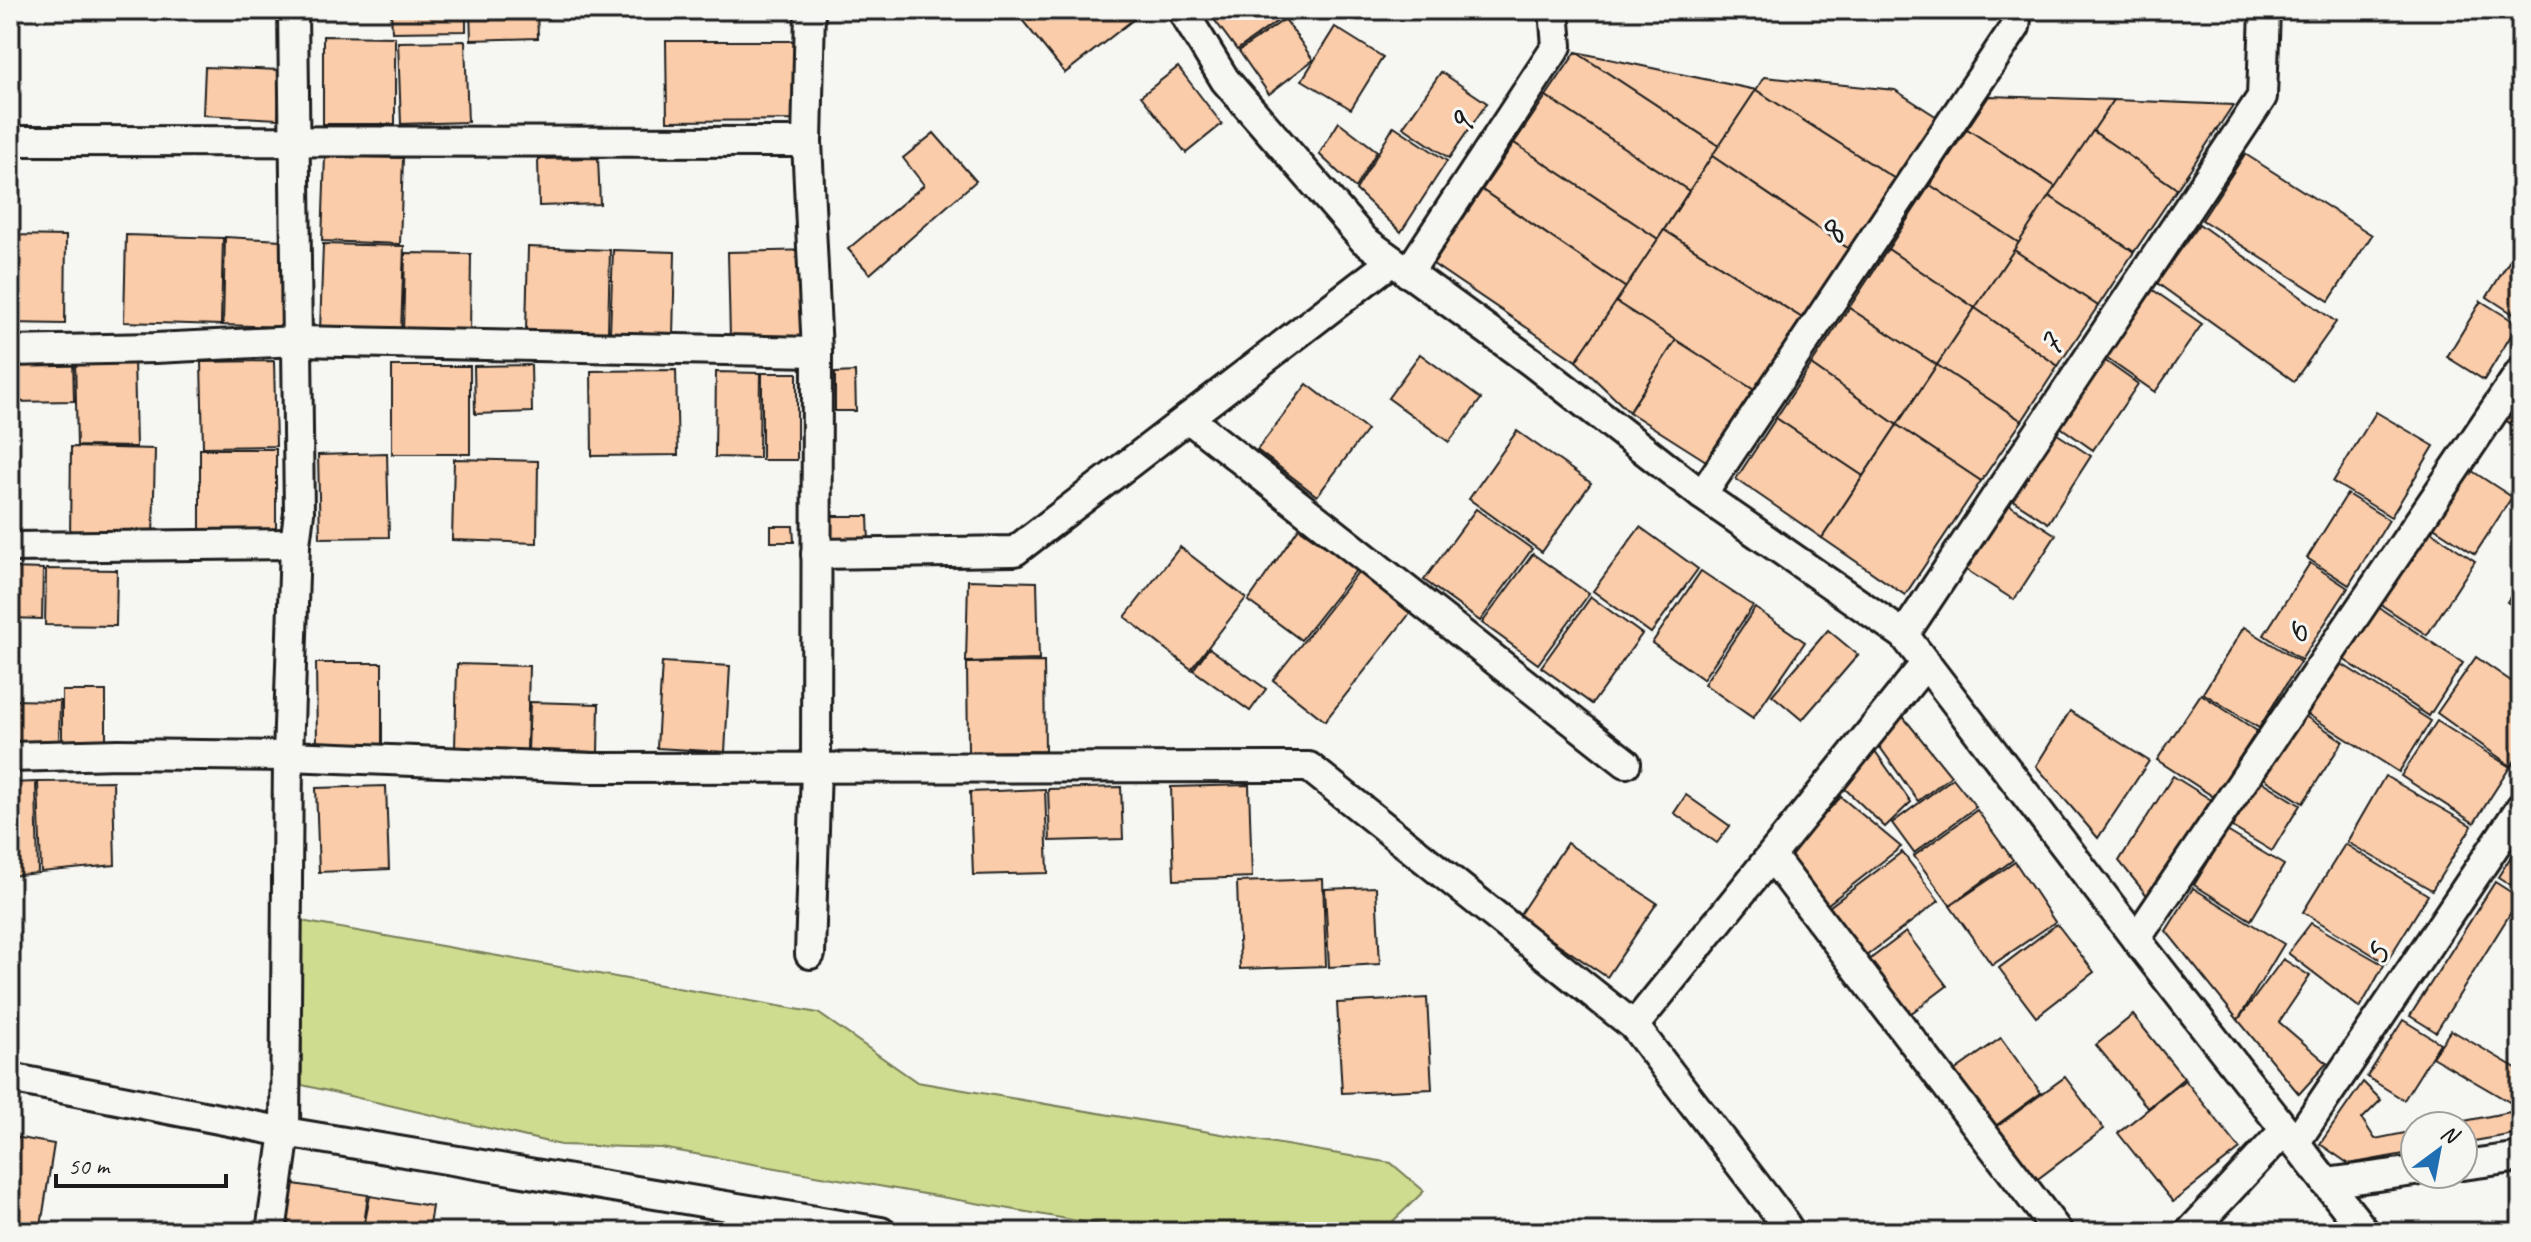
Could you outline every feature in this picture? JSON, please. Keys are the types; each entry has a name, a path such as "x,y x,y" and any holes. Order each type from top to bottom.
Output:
{"street":[{"path":"271,1232 285,1132 288,756 295,544 299,513 293,10"},
{"path":"810,10 807,142 817,352 816,768 810,954"},
{"path":"1182,10 1225,80 1364,240 1533,363 1702,495 1904,635 2365,1232"},
{"name":"9","path":"816,554 1015,551 1188,418 1400,267 1557,46 1554,10"},
{"name":"8","path":"1702,495 2015,27 2017,10"},
{"name":"7","path":"1904,635 2262,97 2265,10"},
{"path":"10,141 807,142"},
{"path":"10,351 297,341 817,352"},
{"name":"6","path":"2136,939 2521,371"},
{"path":"1188,418 1626,763"},
{"path":"10,547 295,544"},
{"path":"1634,1026 1926,663"},
{"path":"10,757 118,754 288,756 592,768 1309,767 1634,1026 1790,1232"},
{"name":"5","path":"2190,1232 2290,1136 2521,807"},
{"path":"1772,857 2058,1232"},
{"path":"10,1078 285,1132 881,1232"},
{"path":"2479,1163 2521,1157"},
{"path":"2326,1183 2399,1173"}],"green space":[{"path":"301,921 818,1013 917,1082 1391,1163 1424,1191 1388,1226 1351,1232 1141,1232 661,1148 561,1145 302,1085"}],"building":[{"path":"391,10 466,10 466,31 392,32"},
{"path":"470,10 537,10 538,38 471,40"},
{"path":"1014,10 1127,10 1134,19 1065,73"},
{"path":"1207,10 1286,10 1283,17 1237,50"},
{"path":"1285,19 1313,60 1269,94 1239,51"},
{"path":"1335,27 1383,57 1351,109 1302,80"},
{"path":"323,36 395,37 395,124 323,124"},
{"path":"465,41 468,122 401,124 398,42"},
{"path":"666,41 812,41 813,120 667,121"},
{"path":"1576,52 1719,146 1689,191 1546,96"},
{"path":"1576,52 1756,90 1719,146"},
{"path":"205,67 280,70 278,119 203,115"},
{"path":"1178,67 1222,124 1186,153 1141,96"},
{"path":"1441,72 1487,103 1449,158 1403,127"},
{"path":"1764,77 1895,90 1937,117 1895,179 1756,90"},
{"path":"1756,90 1895,179 1849,249 1712,156"},
{"path":"1546,96 1689,191 1658,239 1514,143"},
{"path":"1989,96 2114,100 2056,187 1967,129"},
{"path":"2114,100 2233,105 2177,189 2093,131"},
{"path":"1339,122 1377,151 1355,188 1319,154"},
{"path":"1394,126 1447,161 1401,232 1356,190"},
{"path":"1967,129 2056,187 2019,243 1930,185"},
{"path":"2093,131 2177,189 2134,252 2049,196"},
{"path":"934,133 976,181 870,274 848,249 924,185 903,158"},
{"path":"1514,143 1658,239 1626,288 1482,190"},
{"path":"2245,154 2372,235 2329,301 2202,220"},
{"path":"325,156 403,158 400,244 322,241"},
{"path":"1712,156 1849,249 1802,318 1664,230"},
{"path":"598,158 600,204 539,206 538,159"},
{"path":"1930,185 2019,243 1975,308 1888,249"},
{"path":"1482,190 1626,288 1576,361 1433,264"},
{"path":"2049,196 2134,252 2098,306 2014,250"},
{"path":"2199,224 2336,322 2294,381 2157,283"},
{"path":"1664,230 1802,318 1754,390 1616,302"},
{"path":"10,235 66,236 65,324 10,323"},
{"path":"126,235 223,238 221,325 124,322"},
{"path":"225,237 281,240 283,327 223,325"},
{"path":"323,244 404,246 401,333 320,331"},
{"path":"528,247 610,250 608,333 526,331"},
{"path":"1888,249 1975,308 1937,365 1849,308"},
{"path":"613,250 675,252 673,337 610,333"},
{"path":"811,250 814,336 730,338 728,252"},
{"path":"2014,250 2098,306 2058,366 1975,308"},
{"path":"2515,252 2521,256 2521,319 2487,297"},
{"path":"405,253 471,254 470,335 403,333"},
{"path":"2153,290 2202,324 2155,392 2106,358"},
{"path":"2481,301 2518,324 2484,380 2447,357"},
{"path":"1616,302 1676,340 1629,412 1576,361"},
{"path":"1849,308 1937,365 1897,425 1811,365"},
{"path":"1975,308 2058,366 2022,421 1937,365"},
{"path":"1676,340 1754,390 1706,461 1629,412"},
{"path":"1420,354 1481,399 1449,442 1388,398"},
{"path":"73,357 74,401 12,402 10,359"},
{"path":"134,358 136,447 77,446 75,359"},
{"path":"2104,360 2138,384 2093,450 2059,426"},
{"path":"274,361 276,446 203,447 201,362"},
{"path":"531,365 532,412 475,414 474,366"},
{"path":"1811,365 1897,425 1863,476 1776,418"},
{"path":"1937,365 2022,421 1981,481 1897,425"},
{"path":"392,366 470,366 470,454 392,454"},
{"path":"676,370 678,455 592,456 591,371"},
{"path":"716,372 760,373 759,458 715,457"},
{"path":"855,372 856,411 835,411 835,373"},
{"path":"762,373 797,373 797,460 762,460"},
{"path":"1307,384 1367,430 1317,496 1257,450"},
{"path":"2521,387 2521,431 2501,417"},
{"path":"2376,412 2434,446 2391,517 2333,482"},
{"path":"1776,418 1863,476 1822,538 1736,479"},
{"path":"1897,425 1981,481 1905,595 1822,538"},
{"path":"1517,431 1591,483 1542,552 1469,499"},
{"path":"2054,432 2091,456 2048,523 2011,499"},
{"path":"71,447 155,449 153,540 70,538"},
{"path":"200,449 276,449 276,529 200,529"},
{"path":"387,453 389,537 320,538 318,455"},
{"path":"454,459 538,461 537,543 452,540"},
{"path":"2466,467 2512,497 2475,554 2429,524"},
{"path":"2347,494 2389,520 2349,585 2307,558"},
{"path":"2008,504 2056,535 2014,600 1965,569"},
{"path":"1476,509 1532,549 1480,621 1424,580"},
{"path":"828,516 868,516 869,543 828,543"},
{"path":"771,526 793,526 794,542 771,542"},
{"path":"1640,527 1698,569 1651,633 1593,591"},
{"path":"1299,528 1357,569 1301,640 1248,601"},
{"path":"2426,528 2475,561 2427,635 2377,602"},
{"path":"1180,547 1246,598 1191,669 1125,617"},
{"path":"1533,554 1589,594 1538,664 1482,623"},
{"path":"2310,563 2348,588 2301,660 2264,635"},
{"path":"10,568 43,569 42,619 10,618"},
{"path":"46,569 117,570 116,626 45,625"},
{"path":"1359,571 1411,612 1325,721 1273,680"},
{"path":"1701,571 1753,606 1703,679 1652,643"},
{"path":"968,580 1037,582 1039,660 966,662"},
{"path":"2521,580 2521,611 2507,602"},
{"path":"1591,597 1642,634 1592,704 1541,667"},
{"path":"2375,605 2463,663 2429,716 2340,657"},
{"path":"1755,608 1805,642 1753,718 1704,684"},
{"path":"2244,627 2300,662 2259,728 2203,693"},
{"path":"1828,630 1858,655 1802,720 1772,695"},
{"path":"1209,648 1266,689 1250,711 1193,670"},
{"path":"2476,657 2521,688 2521,752 2511,766 2437,713"},
{"path":"2337,661 2431,721 2399,772 2304,712"},
{"path":"662,662 730,666 725,752 657,748"},
{"path":"1044,662 1045,751 968,752 967,663"},
{"path":"316,663 382,663 382,746 317,746"},
{"path":"457,664 529,666 527,750 455,748"},
{"path":"62,691 106,691 106,743 62,743"},
{"path":"2201,694 2257,731 2214,797 2157,760"},
{"path":"10,700 60,701 59,743 10,742"},
{"path":"530,702 599,704 598,752 528,750"},
{"path":"2070,711 2149,761 2098,838 2036,766"},
{"path":"1900,713 1951,776 1918,801 1875,740"},
{"path":"2302,714 2343,741 2303,803 2262,777"},
{"path":"2437,721 2510,767 2474,823 2401,776"},
{"path":"1875,751 1911,802 1885,827 1843,787"},
{"path":"2173,776 2213,801 2149,898 2119,861"},
{"path":"2385,776 2472,826 2432,890 2347,842"},
{"path":"1953,778 1976,807 1914,853 1892,823"},
{"path":"2260,780 2300,805 2272,851 2232,827"},
{"path":"113,781 115,865 41,872 38,782"},
{"path":"36,782 38,873 10,876 10,783"},
{"path":"1249,785 1252,877 1174,880 1171,787"},
{"path":"386,786 389,869 319,872 316,788"},
{"path":"1121,787 1123,839 1050,841 1048,789"},
{"path":"1045,789 1048,873 973,875 970,792"},
{"path":"1686,795 1730,826 1717,843 1674,813"},
{"path":"1841,797 1901,847 1823,908 1785,855"},
{"path":"1977,810 2013,860 1950,905 1914,856"},
{"path":"2227,831 2284,865 2251,920 2194,885"},
{"path":"2521,841 2521,891 2498,877"},
{"path":"1567,843 1657,903 1607,977 1518,917"},
{"path":"2345,844 2428,895 2386,963 2303,912"},
{"path":"1902,852 1939,901 1862,959 1825,910"},
{"path":"2015,862 2055,922 1992,965 1950,906"},
{"path":"1323,879 1326,966 1240,969 1237,882"},
{"path":"2495,882 2520,898 2436,1032 2410,1016"},
{"path":"1376,887 1380,964 1329,967 1325,889"},
{"path":"2193,888 2284,944 2238,1020 2166,931"},
{"path":"2311,923 2384,965 2360,1008 2288,953"},
{"path":"2057,924 2094,972 2036,1017 1999,968"},
{"path":"1906,932 1947,986 1906,1017 1865,963"},
{"path":"2283,959 2310,976 2279,1022 2327,1063 2299,1094 2238,1020"},
{"path":"1427,998 1432,1089 1342,1093 1337,1003"},
{"path":"2133,1015 2184,1078 2148,1108 2096,1045"},
{"path":"2403,1020 2440,1043 2404,1100 2367,1077"},
{"path":"2451,1030 2521,1071 2520,1133 2479,1140 2479,1118 2510,1112 2518,1107 2432,1057"},
{"path":"2001,1038 2041,1093 1994,1127 1954,1071"},
{"path":"2065,1077 2104,1129 2035,1181 1995,1128"},
{"path":"2185,1080 2240,1149 2173,1202 2118,1133"},
{"path":"2363,1082 2381,1100 2362,1119 2375,1139 2399,1134 2399,1155 2349,1164 2320,1144"},
{"path":"10,1136 54,1144 41,1226 10,1221"},
{"path":"287,1183 368,1195 363,1232 281,1232"},
{"path":"370,1196 432,1206 428,1232 363,1232"},
{"path":"499,1220 569,1230 569,1232 497,1232"}]}
